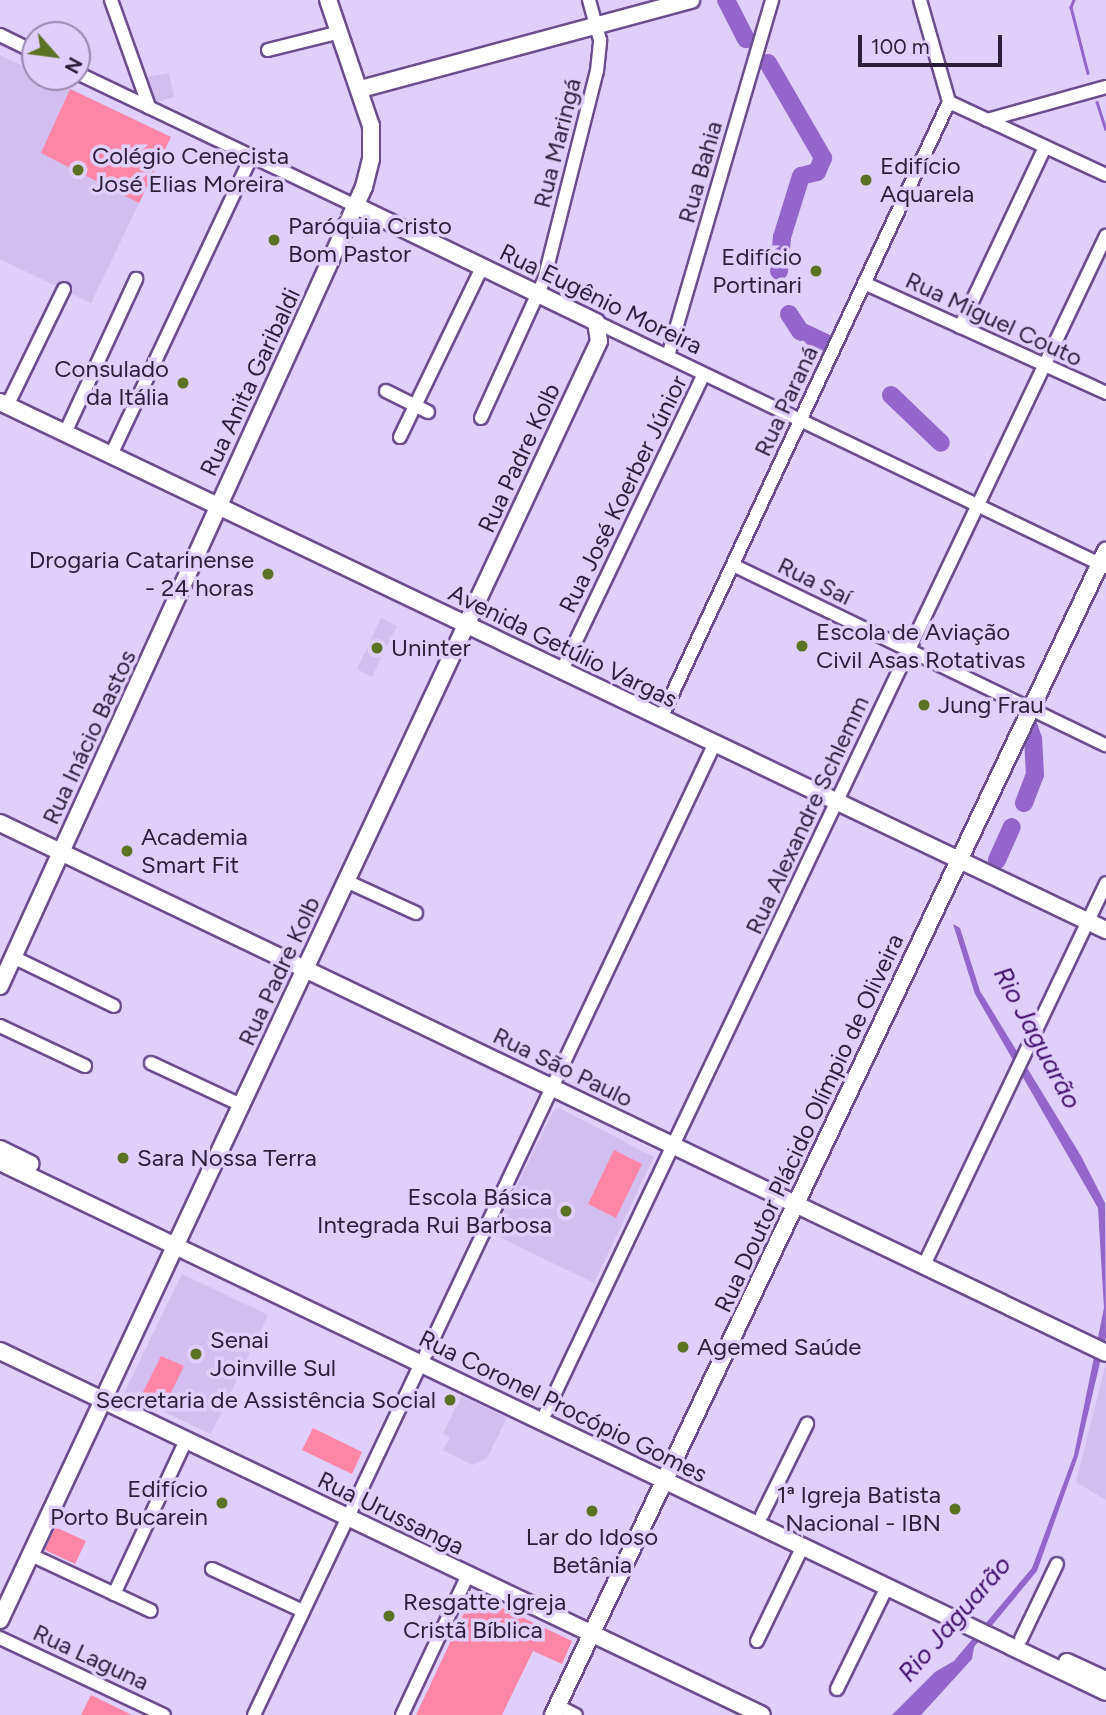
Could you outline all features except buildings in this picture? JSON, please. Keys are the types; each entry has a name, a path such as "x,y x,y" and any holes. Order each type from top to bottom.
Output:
{"main road":[{"name":"Rua Anita Garibaldi","path":"219,507 356,206 372,159 371,126 361,89 328,0"},
{"path":"361,89 691,0"},
{"name":"Rua Eugênio Moreira","path":"356,206 596,322"},
{"path":"596,322 599,341"},
{"name":"Rua Padre Kolb","path":"0,1620 599,341"},
{"name":"Avenida Getúlio Vargas","path":"3,406 65,433 1106,930"},
{"name":"Rua Inácio Bastos","path":"0,986 219,507"},
{"name":"Rua Doutor Plácido Olímpio de Oliveira","path":"555,1710 1104,560"},
{"name":"Rua São Paulo","path":"0,822 1100,1350"},
{"name":"Rua Coronel Procópio Gomes","path":"0,1149 178,1241"},
{"name":"Rua Coronel Procópio Gomes","path":"0,1161 178,1241 667,1475 762,1515 1106,1692"},
{"name":"Rua Urussanga","path":"0,1351 762,1715"},
{"name":"Rua Coronel Procópio Gomes","path":"423,1358 546,1412 887,1587 975,1623"},
{"name":"Rua Coronel Procópio Gomes","path":"995,1633 1021,1639 1106,1680"}],"street":[{"path":"111,0 149,107"},
{"name":"Rua Maringá","path":"481,418 540,295 597,71 597,25 589,0"},
{"name":"Rua Bahia","path":"668,356 772,0"},
{"path":"920,0 949,102 1106,176"},
{"path":"268,50 340,32"},
{"path":"0,35 21,45"},
{"name":"Rua Eugênio Moreira","path":"91,79 356,206"},
{"path":"987,120 1106,87"},
{"name":"Rua Paraná","path":"661,718 949,102"},
{"path":"960,327 1045,147"},
{"path":"111,455 252,156"},
{"name":"Rua Alexandre Schlemm","path":"546,1412 1106,236"},
{"path":"400,437 482,267"},
{"path":"65,433 136,279"},
{"name":"Rua Miguel Couto","path":"864,283 1106,393"},
{"path":"3,406 64,289"},
{"name":"Rua Eugênio Moreira","path":"596,322 978,505 1104,560"},
{"path":"599,341 615,331"},
{"name":"Rua José Koerber Júnior","path":"562,670 704,374"},
{"path":"386,391 428,412"},
{"name":"Rua Saí","path":"733,565 1106,746"},
{"path":"254,1715 715,743"},
{"path":"346,881 416,913"},
{"path":"924,1265 1106,883"},
{"path":"13,957 114,1006"},
{"path":"0,1026 85,1066"},
{"path":"151,1063 241,1105"},
{"path":"762,1515 807,1424"},
{"path":"114,1594 186,1440"},
{"path":"757,1640 803,1546"},
{"path":"31,1555 151,1611"},
{"path":"1021,1639 1057,1564"},
{"path":"212,1569 303,1611"},
{"path":"402,1715 468,1575"},
{"path":"837,1689 887,1587"},
{"name":"Rua Laguna","path":"0,1637 164,1715"},
{"path":"555,1710 576,1715"}],"shaded area":[{"name":"Colégio Cenecista José Elias Moreira","path":"0,55 21,65 21,91 75,91 171,137 91,303 0,259"},
{"path":"169,73 174,97 154,103 146,77"},
{"path":"69,91 74,91 171,137 139,203 41,153"},
{"name":"Uninter","path":"381,618 397,626 372,677 357,669"},
{"name":"Rio Jaguarão","path":"953,924 960,928 980,991 1081,1156 1105,1203 1106,1337 1078,1456 1037,1571 974,1647 972,1659 921,1715 892,1715 935,1672 954,1661 1032,1568 1074,1455 1104,1308 1098,1208 975,994"},
{"name":"Escola Básica Integrada Rui Barbosa","path":"559,1108 654,1157 594,1283 493,1234 554,1110"},
{"path":"614,1150 642,1164 616,1218 588,1204"},
{"name":"Senai Joinville Sul","path":"182,1274 268,1315 211,1434 124,1393"},
{"path":"161,1356 184,1366 165,1405 142,1394"},
{"path":"1106,1363 1106,1500 1076,1482"},
{"path":"461,1396 507,1418 487,1458 473,1465 443,1450 450,1437 443,1434"},
{"path":"313,1428 362,1452 352,1474 302,1450"},
{"path":"55,1527 86,1541 75,1564 45,1550"},
{"path":"473,1594 572,1641 562,1664 533,1651 502,1715 416,1715"},
{"path":"91,1695 132,1715 81,1715"}],"waterway":[{"name":"Rio Jaguarão","path":"726,0 746,39"},
{"path":"1074,0 1071,7 1088,73"},
{"name":"Rio Jaguarão","path":"768,63 823,158 817,172 801,176 782,237 779,271"},
{"path":"1097,102 1106,129"},
{"name":"Rio Jaguarão","path":"789,314 800,331 830,345"},
{"name":"Rio Jaguarão","path":"891,395 941,443"},
{"name":"Rio Jaguarão","path":"1024,803 1035,775 1033,739 1027,722"},
{"name":"Rio Jaguarão","path":"997,860 1012,827"}],"place":[{"name":"Colégio Cenecista José Elias Moreira","path":"78,170"},
{"name":"Edifício Aquarela","path":"866,180"},
{"name":"Paróquia Cristo Bom Pastor","path":"274,240"},
{"name":"Edifício Portinari","path":"816,271"},
{"name":"Consulado da Itália","path":"183,383"},
{"name":"Drogaria Catarinense - 24 horas","path":"268,574"},
{"name":"Escola de Aviação Civil Asas Rotativas","path":"802,646"},
{"name":"Uninter","path":"377,648"},
{"name":"Jung Frau","path":"924,705"},
{"name":"Academia Smart Fit","path":"127,851"},
{"name":"Sara Nossa Terra","path":"123,1158"},
{"name":"Escola Básica Integrada Rui Barbosa","path":"566,1211"},
{"name":"Agemed Saúde","path":"683,1347"},
{"name":"Senai Joinville Sul","path":"196,1354"},
{"name":"Secretaria de Assistência Social","path":"450,1400"},
{"name":"Edifício Porto Bucarein","path":"222,1503"},
{"name":"1ª Igreja Batista Nacional - IBN","path":"955,1509"},
{"name":"Lar do Idoso Betânia","path":"592,1511"},
{"name":"Resgatte Igreja Cristã Bíblica","path":"389,1616"}]}
